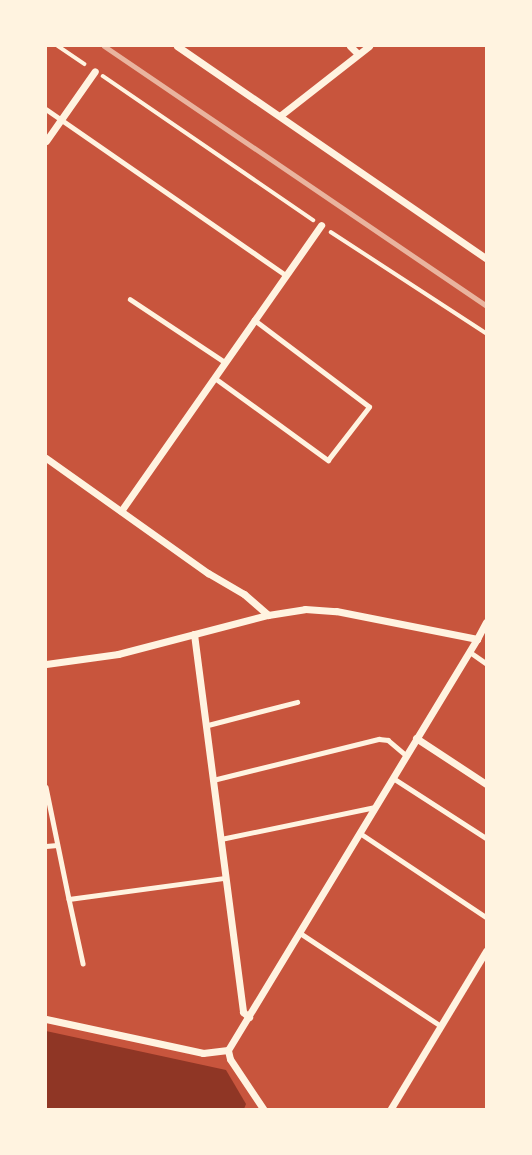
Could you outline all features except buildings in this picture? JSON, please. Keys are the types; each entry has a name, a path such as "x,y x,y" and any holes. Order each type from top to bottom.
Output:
{"street":[{"path":"177,46 486,258"},
{"path":"350,46 358,54"},
{"path":"281,115 369,46"},
{"path":"46,141 94,71"},
{"path":"121,511 321,225"},
{"path":"46,458 208,573 244,594 268,615"},
{"path":"46,664 118,654 268,615 305,609 336,611 477,639"},
{"path":"264,1110 230,1059 228,1050 486,622"},
{"path":"194,634 208,725 243,1012 248,1017"},
{"path":"416,738 486,784"},
{"path":"390,1110 486,951"},
{"path":"46,1019 203,1054 228,1050"}],"lane":[{"path":"46,109 286,275"},
{"path":"130,299 225,362"},
{"path":"214,378 328,460 369,407 254,320"},
{"path":"469,652 486,663"},
{"path":"208,725 297,702"},
{"path":"213,780 379,739 388,740 407,756"},
{"path":"393,778 486,838"},
{"path":"46,788 83,963"},
{"path":"221,839 376,807"},
{"path":"360,833 486,917"},
{"path":"46,846 57,845"},
{"path":"69,899 226,878"},
{"path":"300,933 441,1026"}],"path":[{"path":"58,46 321,225 486,333"}],"shaded area":[{"path":"46,1031 226,1070 246,1104 244,1109 46,1109"}],"railway":[{"path":"104,46 486,306"}]}
